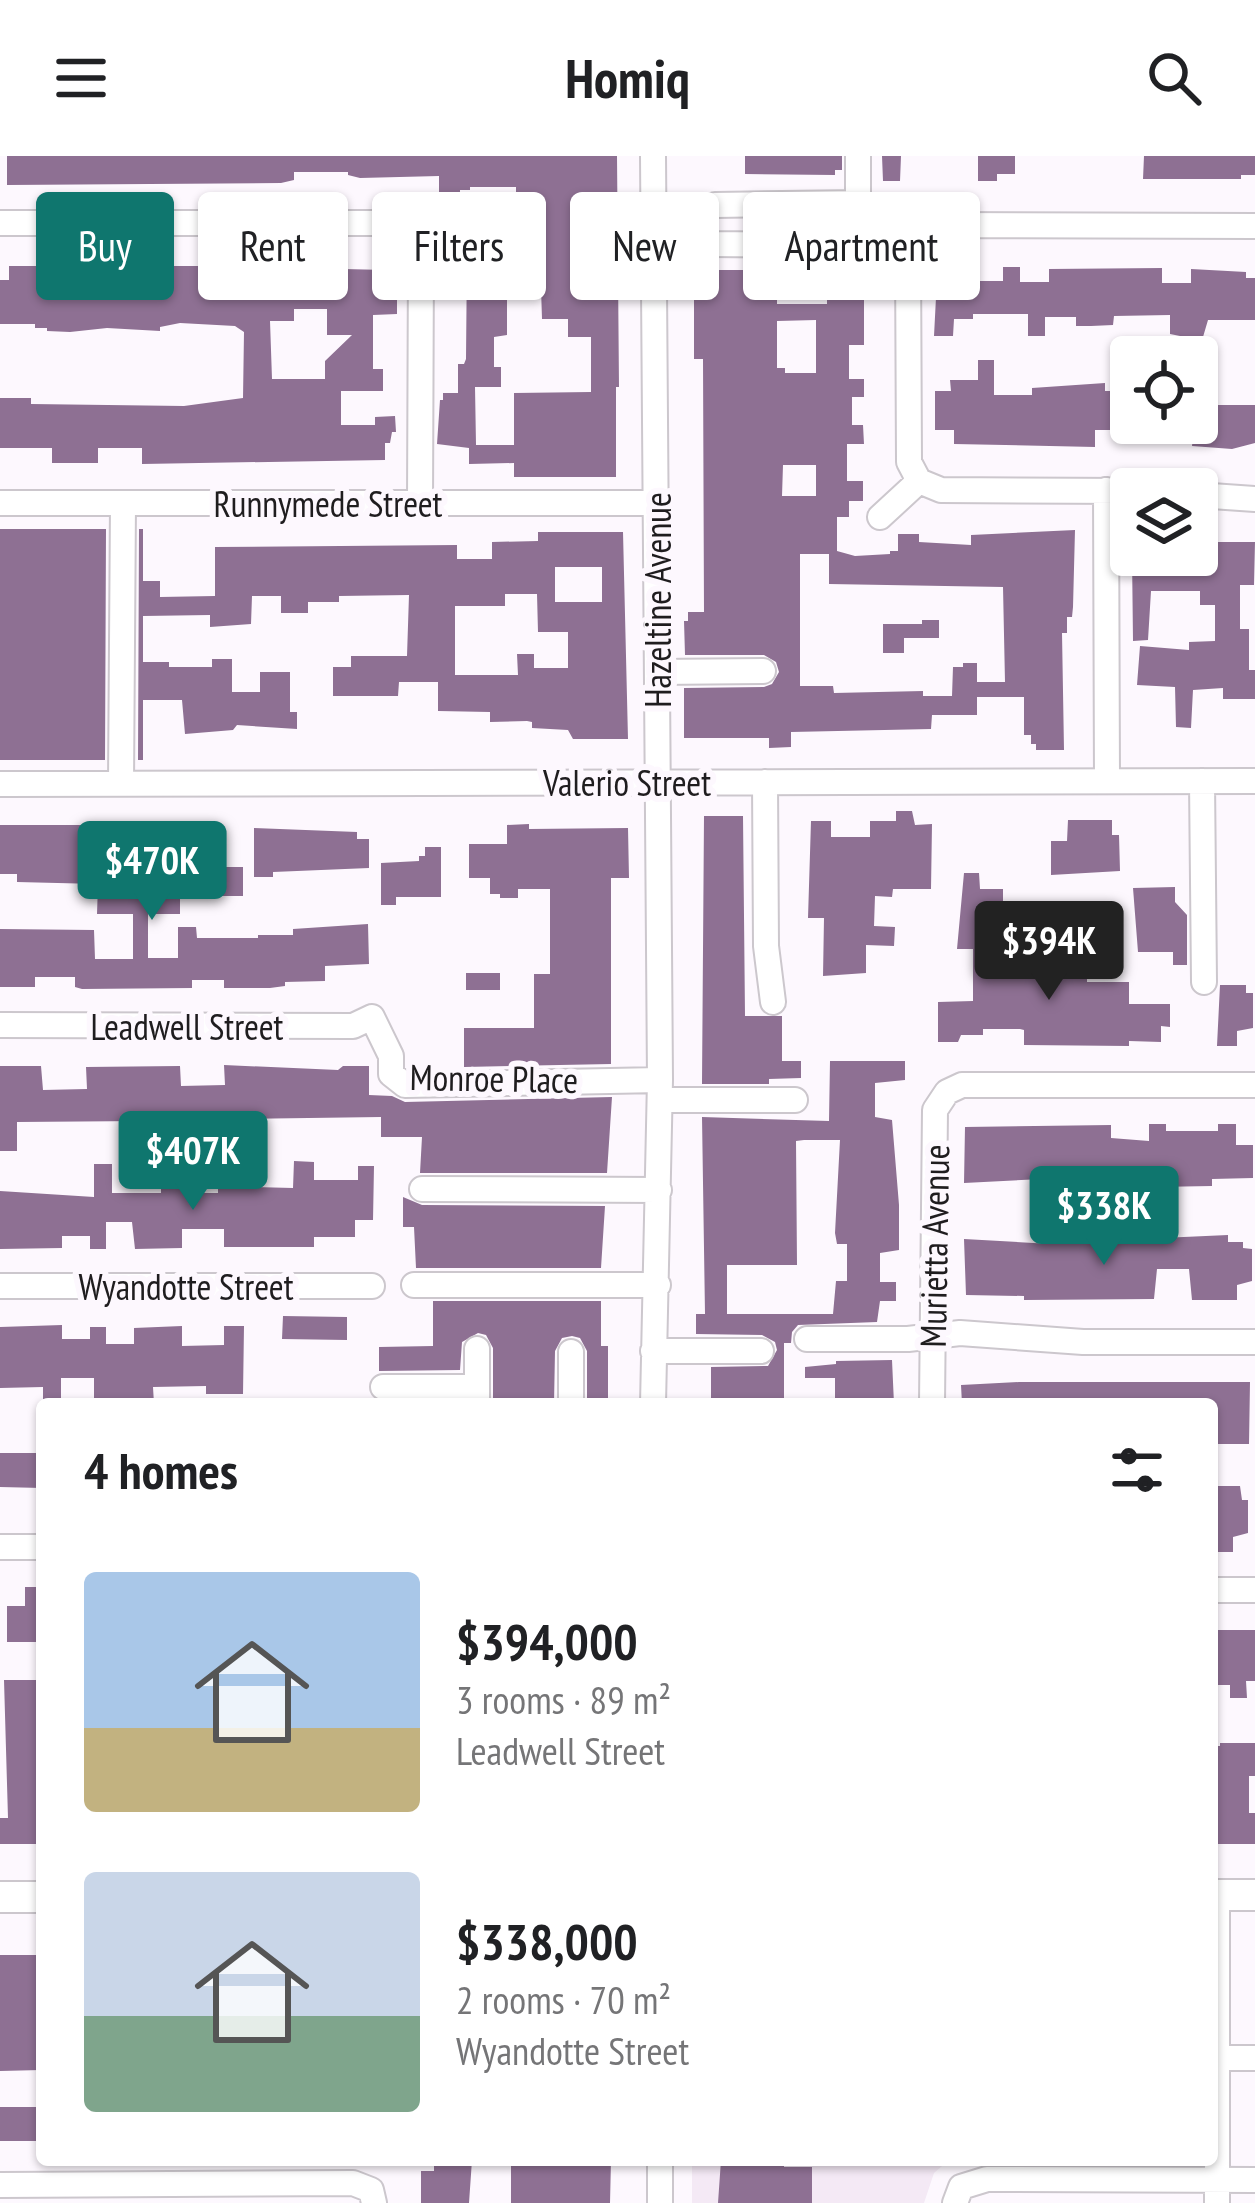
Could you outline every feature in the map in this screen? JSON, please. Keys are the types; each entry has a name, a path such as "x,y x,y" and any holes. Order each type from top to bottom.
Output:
{"main road":[{"path":"1218,1894 1255,1895"},
{"path":"0,1897 36,1897"}],"street":[{"name":"Hazeltine Avenue","path":"652,156 653,192"},
{"path":"858,156 858,192"},
{"path":"0,224 389,223 411,232 421,254 420,504"},
{"path":"1110,491 941,490 920,481 910,462 909,393 908,255 918,232 945,226 1255,226"},
{"name":"Hazeltine Avenue","path":"653,1398 660,1090 655,300"},
{"path":"880,517 920,481"},
{"path":"1218,496 1255,499"},
{"name":"Runnymede Street","path":"0,503 656,503"},
{"path":"121,784 123,503"},
{"path":"1107,782 1115,576"},
{"path":"657,672 763,671"},
{"path":"1202,781 1204,982"},
{"name":"Valerio Street","path":"0,784 1255,781"},
{"path":"764,782 766,946 773,1002"},
{"name":"Monroe Place","path":"372,1017 391,1056 391,1074 405,1084 660,1090"},
{"name":"Leadwell Street","path":"0,1025 353,1026 372,1017"},
{"name":"Murietta Avenue","path":"932,1398 935,1110 947,1092 962,1084 1255,1085"},
{"path":"660,1090 796,1100"},
{"path":"422,1190 659,1190"},
{"path":"414,1285 658,1285"},
{"name":"Wyandotte Street","path":"0,1286 372,1286"},
{"path":"807,1339 976,1334 1083,1342 1255,1342"},
{"path":"383,1387 477,1396 477,1349"},
{"path":"652,1351 761,1351"},
{"path":"571,1352 571,1398"},
{"path":"0,1547 36,1547"},
{"path":"1218,1590 1255,1590"},
{"path":"1218,2058 1255,2058"},
{"path":"660,2166 660,2203"},
{"path":"958,2195 987,2179 1217,2192 1255,2180"},
{"path":"0,2185 353,2182 372,2196"}],"shaded area":[{"path":"692,2166 942,2166 934,2173 924,2203 692,2203"}],"building":[{"path":"7,156 617,156 617,192 570,192 570,300 618,300 616,477 514,477 514,463 469,464 469,448 437,444 440,400 443,393 458,393 458,364 466,359 467,300 507,300 507,335 494,337 494,367 501,367 501,387 475,387 476,445 514,445 514,393 591,392 591,337 568,337 568,319 542,319 546,192 470,187 439,192 439,176 360,178 348,172 294,172 294,180 7,185"},
{"path":"745,156 842,156 842,170 835,170 835,175 745,174"},
{"path":"882,156 901,156 900,181 883,181"},
{"path":"978,156 1015,156 1015,174 978,181"},
{"path":"1144,156 1255,156 1255,175 1143,179"},
{"path":"9,266 36,266 36,300 174,300 174,266 198,266 198,300 348,300 348,269 372,270 372,300 397,300 397,314 373,315 373,369 383,369 383,391 341,391 341,425 375,425 375,417 395,416 396,432 385,443 385,460 142,464 142,448 98,448 98,463 52,463 52,448 0,448 0,398 31,398 31,404 184,406 243,398 244,332 235,326 180,323 160,327 160,331 70,332 47,331 35,324 0,324 0,280 9,280","holes":["294,309 327,309 327,335 352,335 325,361 325,379 272,379 270,321 294,321"]},
{"path":"1003,267 1020,267 1020,282 1049,282 1049,269 1162,268 1162,283 1191,283 1191,269 1246,272 1246,278 1255,278 1255,320 1208,320 1203,336 1180,336 1170,334 1170,315 1114,316 1113,325 1091,326 1076,326 1076,317 1045,317 1045,336 1028,336 1028,314 973,314 973,319 954,319 953,336 934,336 936,300 980,300 980,281 1003,281"},
{"path":"719,270 743,270 743,300 827,304 827,300 864,300 864,345 849,345 849,379 864,379 864,397 852,397 852,425 863,425 864,444 847,444 847,481 863,481 863,501 849,501 849,517 837,517 837,551 855,556 890,554 898,551 898,534 919,534 919,542 971,545 971,535 1075,530 1072,617 1067,617 1067,633 1062,633 1064,750 1036,750 1031,735 1024,735 1024,697 977,697 977,715 932,715 931,729 791,732 791,747 769,748 769,738 684,738 684,688 764,687 779,672 776,662 764,655 685,655 684,621 688,621 688,612 704,612 703,359 694,359 694,300 719,300","holes":["816,320 816,373 785,373 785,368 777,368 777,321","783,465 816,465 816,496 782,496","800,554 829,554 829,584 1003,587 1005,682 977,682 977,663 963,663 963,667 953,667 952,696 923,696 923,691 834,693 833,686 800,686"]},
{"path":"978,360 994,360 994,395 1032,395 1032,388 1105,383 1105,391 1110,391 1110,430 1095,430 1095,447 954,444 954,430 935,430 935,391 951,391 950,380 978,380"},
{"path":"1218,405 1255,405 1255,443 1232,449 1192,446 1218,444"},
{"path":"0,529 106,529 105,760 0,760"},
{"path":"139,529 143,529 143,581 160,581 160,597 215,596 215,547 457,545 457,559 492,559 492,542 538,541 538,532 623,532 628,739 573,739 568,730 532,728 532,722 490,722 490,712 438,711 438,682 399,682 398,696 333,696 333,667 351,667 351,656 407,656 409,595 339,596 339,602 308,602 308,613 281,613 281,596 252,596 251,624 210,627 210,615 143,616 143,662 212,667 212,659 232,659 232,692 260,692 260,672 290,672 290,712 297,712 297,729 237,725 233,730 185,734 182,700 143,700 143,760 138,760","holes":["555,567 602,567 602,602 555,602","505,594 537,594 538,632 568,632 568,668 534,668 534,654 517,654 518,675 455,675 455,606 505,606"]},
{"path":"1218,542 1255,542 1254,585 1240,585 1240,629 1249,629 1255,699 1223,699 1223,688 1193,690 1191,728 1176,727 1175,687 1137,685 1140,646 1189,650 1189,642 1215,641 1215,605 1200,605 1200,591 1151,591 1148,640 1133,641 1132,576 1218,576"},
{"path":"922,620 939,620 939,638 904,638 904,653 883,653 883,624 922,624"},
{"path":"896,811 912,811 915,825 932,824 931,889 893,889 892,897 875,896 874,926 895,927 894,946 866,945 866,973 823,976 824,918 808,918 811,821 831,821 831,837 870,837 870,821 896,821"},
{"path":"704,816 743,816 745,1016 782,1016 782,1061 801,1061 801,1078 769,1079 769,1084 702,1084"},
{"path":"1068,820 1112,820 1112,835 1119,835 1120,871 1051,875 1051,841 1067,841"},
{"path":"529,824 529,829 628,828 629,878 611,878 611,1064 464,1067 464,1028 534,1028 534,974 550,974 550,889 518,889 518,898 500,898 500,894 490,894 490,878 469,878 469,844 507,844 507,825"},
{"path":"0,825 94,825 94,862 130,862 131,840 147,840 147,859 172,858 176,867 243,867 243,896 219,896 219,889 189,889 189,899 180,899 180,914 148,914 148,958 178,958 178,927 196,927 197,938 258,938 293,935 293,929 368,924 369,964 325,966 325,981 285,982 285,986 270,988 224,988 224,980 192,980 192,988 82,989 75,987 75,977 35,977 35,987 0,987 0,929 94,930 95,959 133,959 133,914 97,914 98,884 17,882 17,874 0,874"},
{"path":"254,828 357,832 357,839 369,839 369,868 254,877"},
{"path":"425,847 441,847 441,897 396,897 396,905 381,905 381,863 419,861"},
{"path":"964,873 979,873 980,889 1003,889 1003,909 984,909 984,949 957,949"},
{"path":"1175,887 1175,902 1187,915 1187,965 1173,965 1173,952 1138,952 1133,888"},
{"path":"973,949 1077,950 1077,958 1087,962 1087,982 1129,982 1129,1004 1170,1004 1170,1027 1161,1026 1161,1042 1129,1041 1129,1046 1024,1045 1024,1030 1020,1029 983,1029 983,1035 938,1042 938,1002 973,1001"},
{"path":"466,973 500,973 500,990 466,990"},
{"path":"1220,985 1246,985 1246,993 1253,993 1253,1028 1237,1031 1237,1046 1217,1046"},
{"path":"830,1061 905,1061 905,1080 875,1083 875,1117 892,1120 899,1205 899,1250 880,1253 880,1282 896,1282 896,1301 880,1301 877,1322 798,1325 791,1343 784,1343 784,1398 711,1398 711,1367 768,1366 777,1350 775,1342 762,1335 696,1334 696,1314 705,1314 702,1117 829,1121","holes":["840,1140 837,1244 847,1244 847,1281 836,1281 833,1314 727,1314 727,1265 797,1265 796,1141"]},
{"path":"224,1065 338,1070 369,1066 369,1095 405,1102 612,1097 607,1173 420,1173 422,1137 381,1137 381,1117 243,1119 242,1128 219,1128 219,1123 17,1122 17,1151 0,1151 0,1066 41,1066 43,1090 87,1089 86,1067 180,1066 181,1086 225,1085"},
{"path":"1149,1124 1166,1124 1166,1131 1218,1131 1218,1124 1236,1124 1236,1145 1253,1145 1253,1178 1212,1179 1212,1186 1155,1187 1103,1187 1103,1180 1063,1178 964,1183 965,1127 1111,1125 1111,1138 1149,1141"},
{"path":"294,1161 314,1162 314,1180 358,1180 358,1166 374,1166 373,1220 355,1220 355,1237 314,1237 314,1247 224,1247 224,1229 182,1229 182,1248 135,1249 132,1222 106,1222 106,1249 90,1249 90,1236 62,1236 62,1248 0,1249 0,1191 94,1197 94,1164 112,1164 112,1193 161,1193 161,1180 173,1179 187,1179 187,1193 218,1193 218,1186 293,1188"},
{"path":"403,1197 422,1205 605,1206 601,1268 416,1268 414,1227 403,1227"},
{"path":"1051,1232 1073,1232 1073,1242 1228,1235 1228,1242 1243,1242 1243,1248 1252,1249 1252,1281 1237,1285 1237,1300 1192,1300 1189,1269 1157,1269 1154,1299 1024,1300 1024,1296 966,1295 964,1239 1051,1244"},
{"path":"433,1301 601,1301 601,1346 608,1346 608,1398 587,1398 587,1351 580,1338 572,1336 562,1338 555,1351 554,1398 493,1398 493,1348 486,1335 478,1333 462,1342 460,1370 379,1371 379,1347 433,1346"},
{"path":"283,1316 347,1317 347,1340 282,1339"},
{"path":"62,1325 62,1339 90,1339 90,1327 106,1327 106,1344 134,1344 134,1328 182,1326 182,1346 224,1345 224,1326 244,1326 243,1394 206,1394 206,1386 153,1387 154,1398 94,1398 94,1378 61,1378 61,1398 43,1398 43,1387 0,1388 0,1327"},
{"path":"892,1360 894,1398 835,1398 835,1378 805,1378 805,1367"},
{"path":"1250,1382 1249,1444 1218,1444 1218,1398 962,1398 961,1385"},
{"path":"0,1453 36,1453 36,1488 0,1487"},
{"path":"1218,1486 1240,1486 1242,1500 1248,1500 1248,1533 1233,1537 1233,1552 1218,1552"},
{"path":"25,1587 36,1587 36,1642 7,1642 7,1606 25,1606"},
{"path":"1218,1630 1255,1630 1255,1681 1246,1681 1247,1698 1230,1698 1230,1685 1218,1685"},
{"path":"4,1680 36,1680 36,1844 0,1844 0,1818 8,1818"},
{"path":"1255,1743 1249,1813 1255,1813 1255,1844 1218,1844 1220,1746"},
{"path":"0,1955 36,1955 36,2070 0,2071"},
{"path":"0,2107 36,2107 36,2141 0,2141"},
{"path":"434,2166 472,2166 469,2203 421,2203 421,2171 434,2171"},
{"path":"511,2166 611,2166 610,2203 511,2203"},
{"path":"721,2166 812,2167 812,2203 718,2203"}]}
